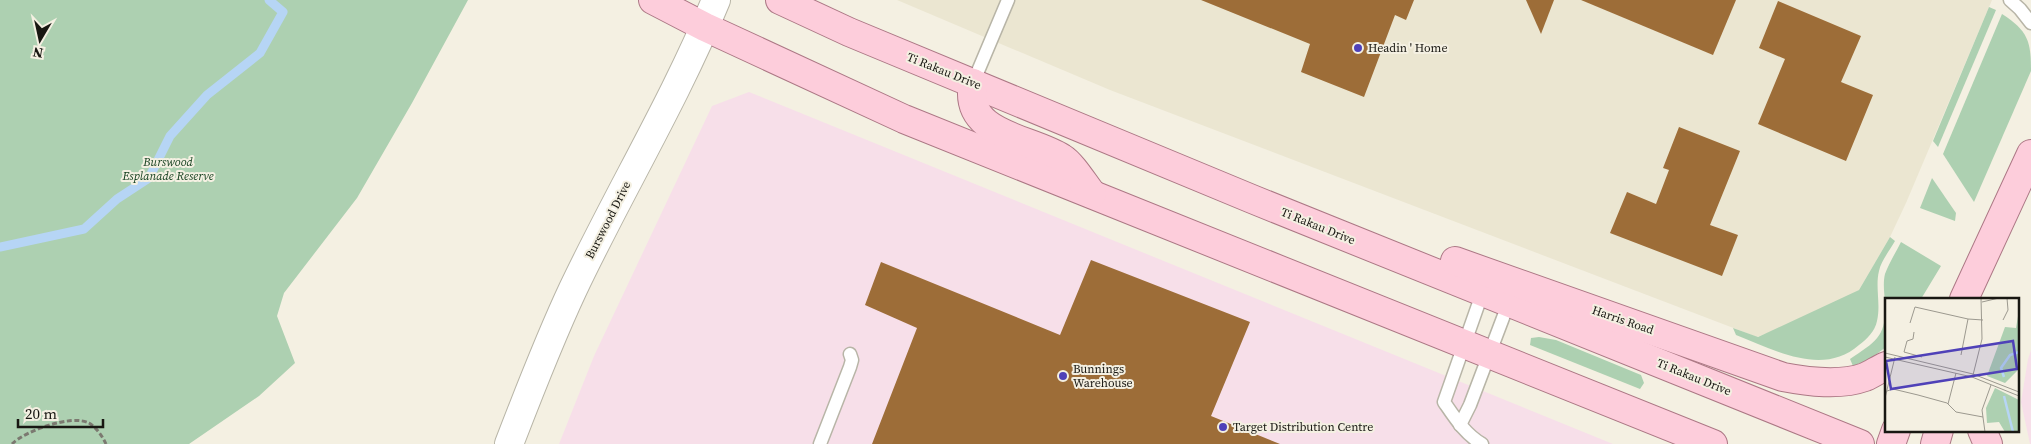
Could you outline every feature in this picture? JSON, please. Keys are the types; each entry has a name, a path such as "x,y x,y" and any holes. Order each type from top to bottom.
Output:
{"main road":[{"path":"653,0 705,27 904,119 1713,444"},
{"name":"Ti Rakau Drive","path":"780,0 849,32 1359,242 1860,444"},
{"path":"973,83 972,105 980,119 993,128 1063,158 1093,195"},
{"path":"1964,298 2031,154"},
{"name":"Harris Road","path":"1359,242 1394,241 1431,252 1783,377 1806,382 1837,382 1864,377 1885,366"},
{"path":"1891,444 1895,432"},
{"path":"1934,444 1938,432"},
{"path":"1983,432 1988,444"}],"street":[{"name":"Burswood Drive","path":"509,444 534,379 573,288 705,27 716,0"}],"lane":[{"path":"973,83 1008,0"},
{"path":"2010,0 2031,23"},
{"path":"1460,425 1470,405 1483,291"},
{"path":"1482,444 1474,440 1460,425 1444,402 1476,348 1509,302"},
{"path":"820,444 850,367 852,360 850,354"}],"path":[{"path":"12,444 19,437 44,426 67,421 88,422 102,436 106,444"}],"shaded area":[{"path":"897,0 1992,0 1906,203 1890,237 1859,290 1811,317 1757,337 1110,90"},
{"path":"749,92 1613,444 559,444 594,356 712,106"},
{"path":"2031,350 2031,444 2030,444 2021,402"}],"green space":[{"name":"Burswood Esplanade Reserve","path":"0,0 468,0 412,103 357,198 284,293 277,316 295,363 259,396 189,444 0,444"},
{"path":"1989,7 1996,10 1938,147 1933,141"},
{"path":"2002,14 2023,32 2029,44 2031,71 1974,202 1943,154"},
{"path":"1932,178 1956,213 1955,221 1920,208"},
{"path":"1890,237 1895,241 1882,263 1878,277 1878,315 1876,325 1865,340 1845,354 1830,359 1798,358 1736,335 1733,328 1758,337 1859,290"},
{"path":"1901,242 1941,266 1922,298 1885,298 1885,313 1884,284 1885,274"},
{"path":"1885,313 1885,348 1870,359 1853,366 1850,359 1873,342 1882,330"},
{"path":"1539,337 1556,340 1641,375 1644,383 1640,389 1530,345 1531,338"}],"building":[{"path":"1201,0 1414,0 1406,20 1395,15 1364,97 1301,72 1310,44"},
{"path":"1526,0 1554,0 1541,34"},
{"path":"1581,0 1736,0 1713,55"},
{"path":"1778,1 1861,36 1841,82 1873,95 1846,161 1758,124 1785,59 1759,48"},
{"path":"1679,127 1740,151 1710,225 1738,235 1722,276 1610,233 1627,192 1656,204 1669,170 1663,168"},
{"name":"Bunnings Warehouse","path":"1091,260 1250,322 1211,416 1280,444 872,444 917,328 865,305 881,262 1060,335"}],"waterway":[{"path":"0,247 84,229 117,199 149,178 170,136 207,95 260,53 283,12 269,0"}],"place":[{"name":"Headin ' Home","path":"1358,48"},
{"name":"Bunnings Warehouse","path":"1063,376"},
{"name":"Target Distribution Centre","path":"1223,427"}]}
